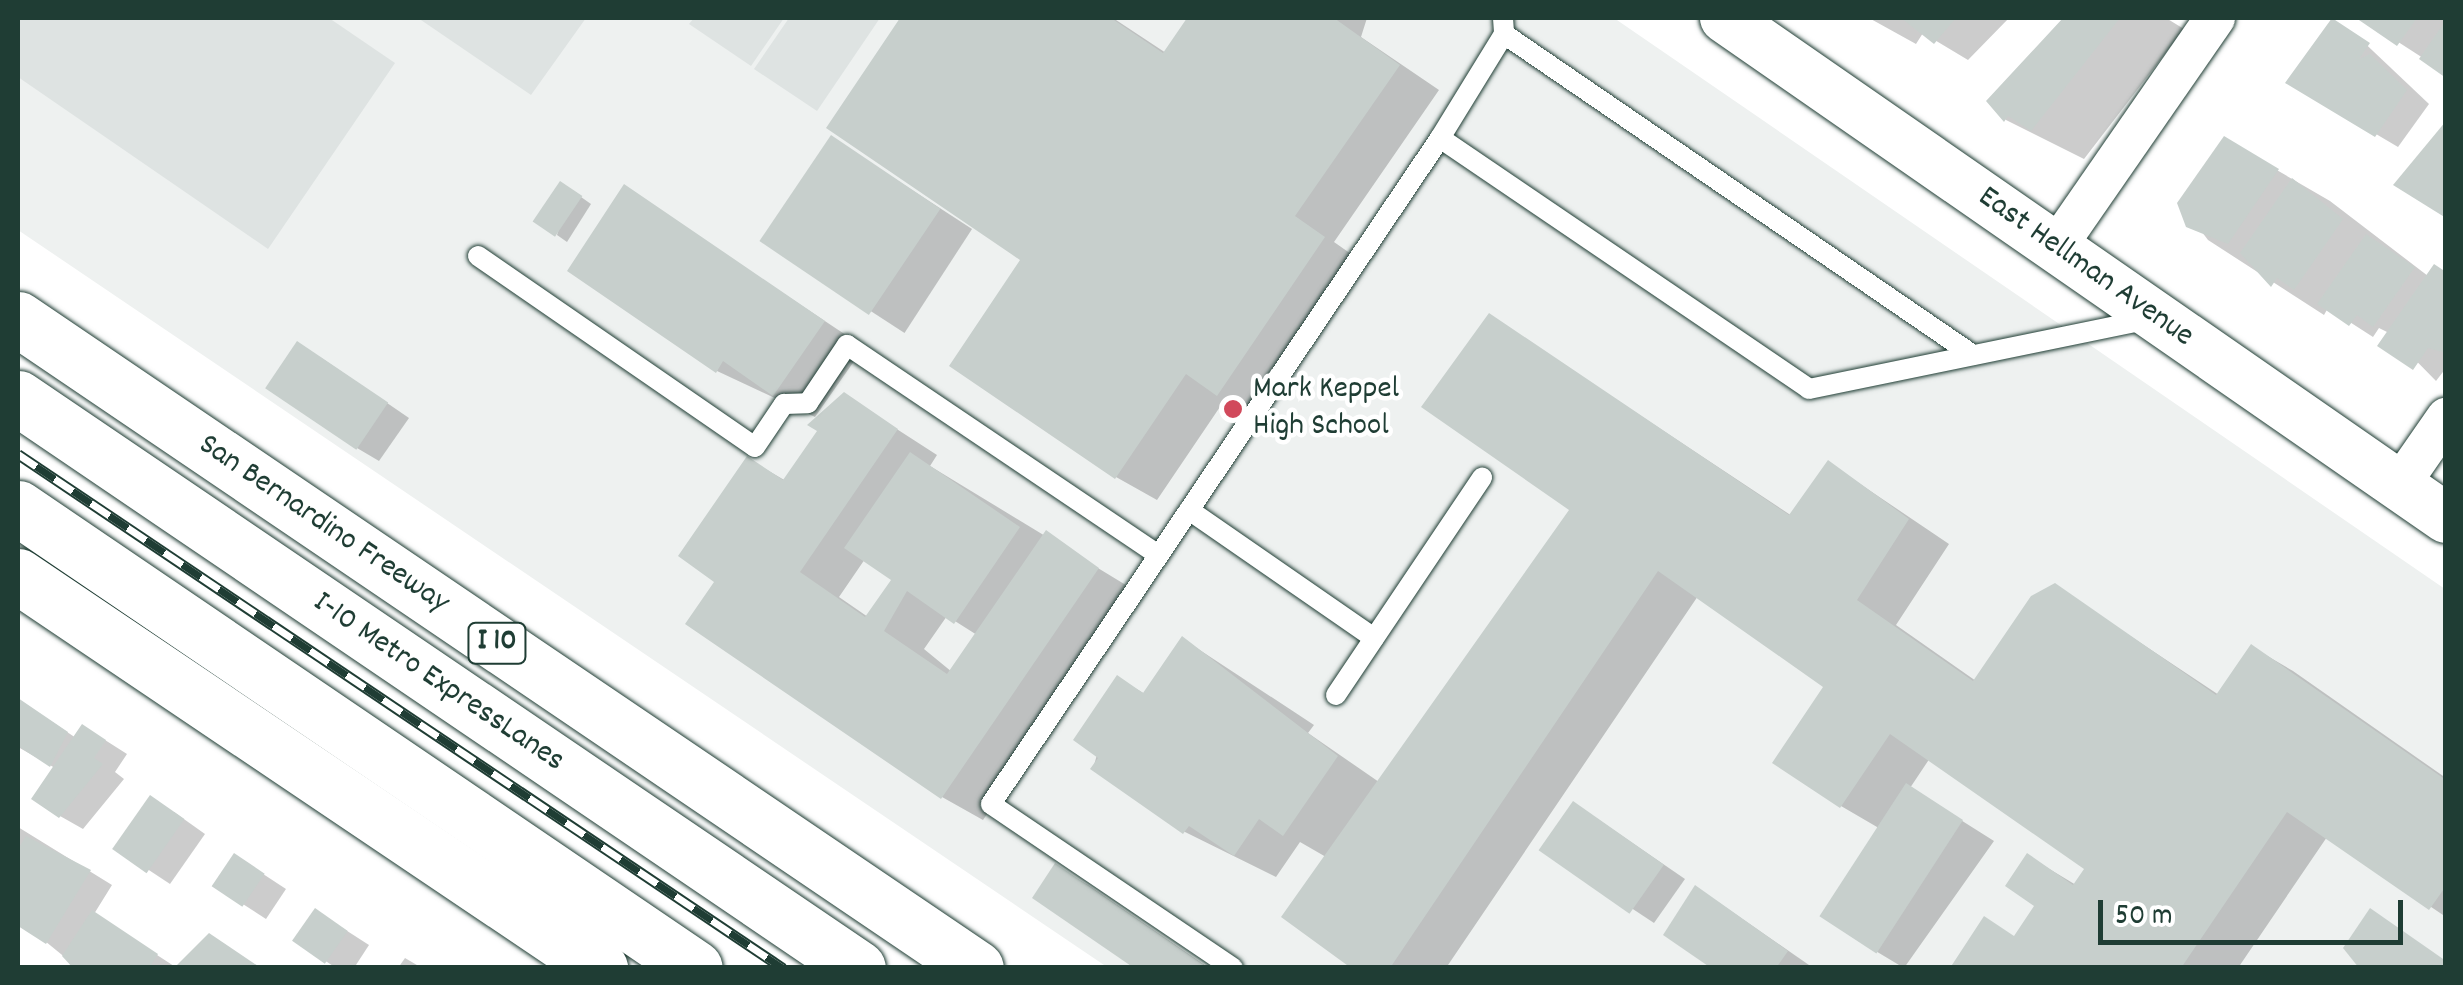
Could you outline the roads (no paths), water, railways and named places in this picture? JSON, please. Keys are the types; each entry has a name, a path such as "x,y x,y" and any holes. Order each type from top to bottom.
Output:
{"highway":[{"name":"San Bernardino Freeway","path":"18,318 976,968"},
{"name":"I-10 Metro ExpressLanes","path":"18,398 858,968"},
{"path":"18,508 695,968"},
{"path":"18,576 600,968"}],"street":[{"path":"2056,249 2215,18"},
{"name":"East Hellman Avenue","path":"1734,20 2056,249 2446,518"},
{"path":"2400,486 2446,418"}],"lane":[{"path":"1233,968 991,804 1440,138 1504,26 1973,356"},
{"path":"1440,138 1808,390 2156,318"},
{"path":"478,256 755,447 784,404 808,403 847,345 1158,556"},
{"path":"1336,695 1482,478"},
{"path":"1189,510 1374,638"}],"railway":[{"path":"18,454 783,968"}],"place":[{"name":"Mark Keppel High School","path":"1233,409"}]}
